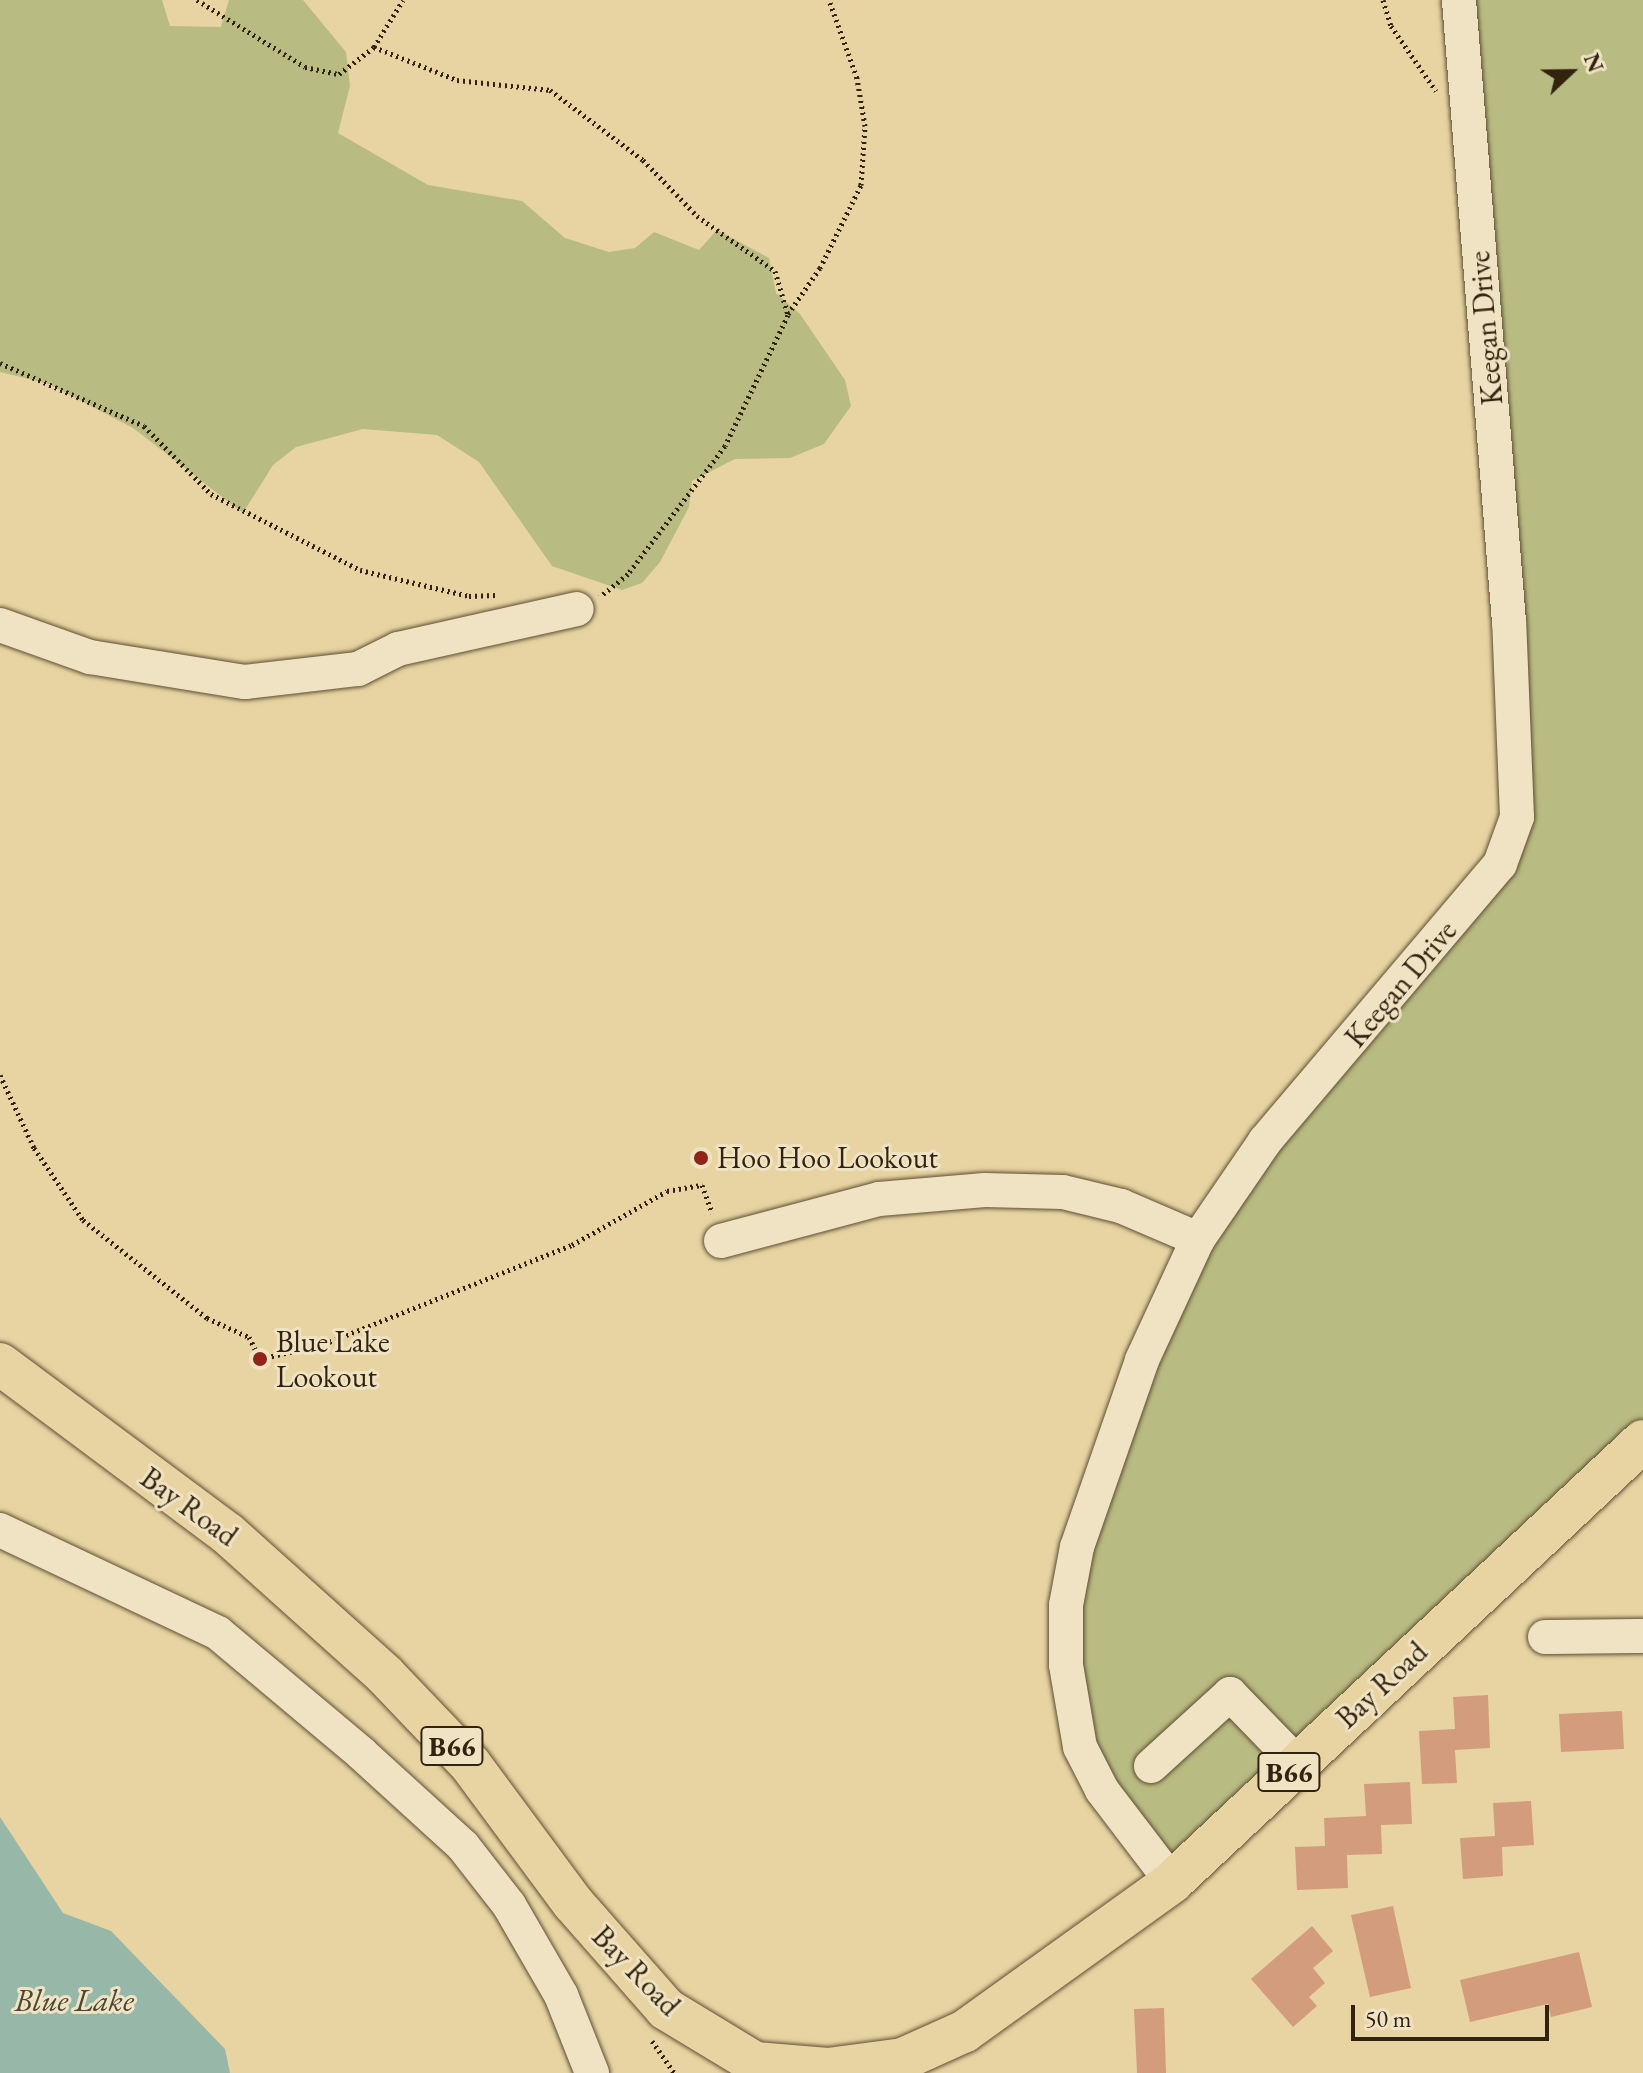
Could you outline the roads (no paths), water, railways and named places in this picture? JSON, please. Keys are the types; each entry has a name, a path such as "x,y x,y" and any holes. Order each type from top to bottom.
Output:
{"main road":[{"name":"Bay Road","path":"0,1364 305,1599 470,1764 573,1903 666,2009 754,2068 828,2069 903,2059 998,2010 1172,1882 1643,1441"}],"street":[{"name":"Keegan Drive","path":"1172,1882 1102,1790 1080,1747 1070,1708 1066,1605 1077,1547 1142,1360 1198,1239 1265,1141 1500,864 1517,817 1459,0"},
{"path":"0,625 90,657 245,682 358,669 398,649 577,609"},
{"path":"721,1241 879,1199 985,1190 1063,1192 1121,1206 1198,1239"},
{"path":"0,1530 218,1633 362,1754 463,1846 509,1905 561,1995 592,2073"},
{"path":"1545,1637 1643,1636"},
{"path":"1151,1766 1230,1694 1298,1764"}],"water":[{"name":"Blue Lake","path":"0,1817 63,1913 111,1931 225,2049 230,2073 0,2073"}],"place":[{"name":"Hoo Hoo Lookout","path":"701,1158"},
{"name":"Blue Lake Lookout","path":"260,1359"}]}
